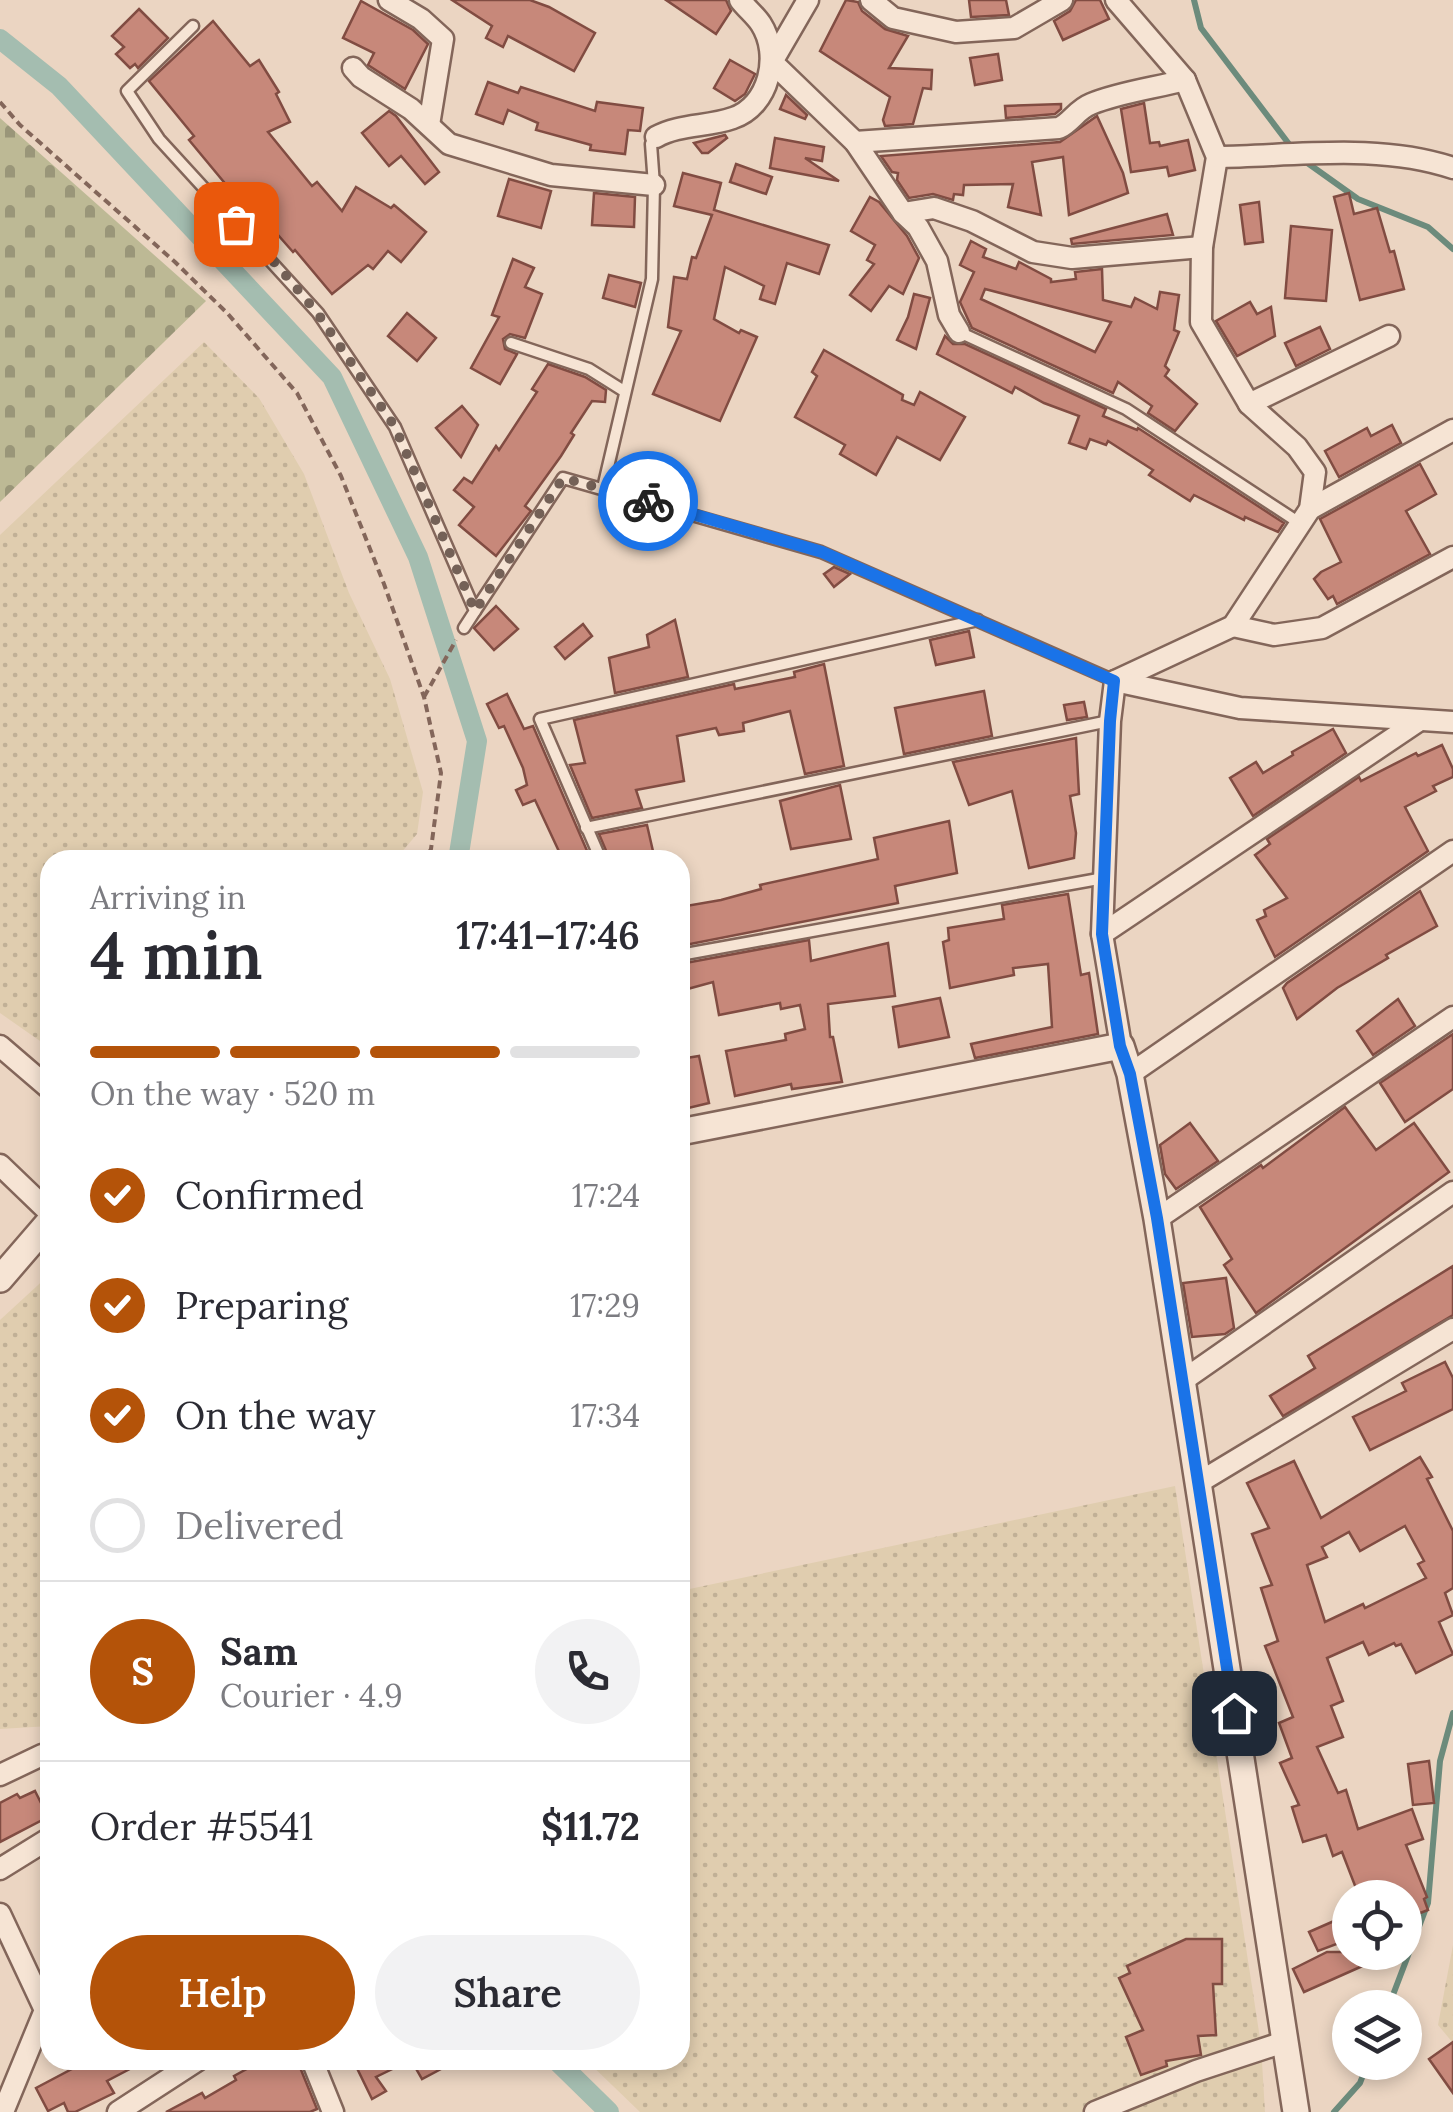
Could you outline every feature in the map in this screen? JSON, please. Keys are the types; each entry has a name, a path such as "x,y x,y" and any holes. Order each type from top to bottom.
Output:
{"street":[{"path":"389,0 422,19 442,39 429,126"},
{"path":"740,0 763,26 772,62 855,142 903,213 918,227 937,261 949,314 959,332"},
{"path":"656,137 667,131 737,118 764,92 772,62 808,0"},
{"path":"871,0 893,18 956,32 1014,28 1062,0"},
{"path":"1116,0 1186,80 1217,158 1202,247 1201,322 1249,404 1297,447 1315,472 1306,517"},
{"path":"353,68 450,144 551,175 654,185"},
{"path":"855,142 1059,128 1074,113 1092,104 1186,80"},
{"path":"1217,158 1389,154 1420,157 1453,168"},
{"path":"903,213 934,208 972,220 1032,252 1072,258 1202,247"},
{"path":"1249,404 1389,336"},
{"path":"1114,681 1233,626 1306,517 1453,430"},
{"path":"1233,626 1274,635 1322,628 1453,556"},
{"path":"1114,681 1102,934 1120,1046 1130,1074 1157,1218 1296,2112"},
{"path":"1114,681 1240,708 1453,722"},
{"path":"1102,934 1416,722"},
{"path":"1130,1074 1453,851"},
{"path":"1157,1218 1453,1018"},
{"path":"0,1046 40,1080"},
{"path":"690,1130 1120,1046"},
{"path":"0,1165 40,1203"},
{"path":"1182,1382 1453,1192"},
{"path":"0,1279 40,1233"},
{"path":"1198,1483 1453,1329"},
{"path":"0,1775 40,1762"},
{"path":"0,1870 40,1844"},
{"path":"0,1914 40,1999"},
{"path":"3,2112 40,2022"},
{"path":"1095,2112 1196,2071 1284,2042"},
{"path":"118,2112 183,2070"},
{"path":"316,2070 333,2112"}],"lane":[{"path":"193,26 127,92 159,138 318,314 384,410 395,427 475,611"},
{"path":"603,488 652,279 651,144 656,137"},
{"path":"959,332 1126,409 1306,517"},
{"path":"510,343 589,369 624,391"},
{"path":"464,628 563,478 822,552 1114,681"},
{"path":"597,850 540,719 979,619"},
{"path":"586,828 1110,721"},
{"path":"690,953 1106,877"}],"path":[{"path":"0,102 175,262 228,314 297,392 341,476 424,697 441,773 431,850"},
{"path":"424,697 464,628"}],"shaded area":[{"path":"204,342 259,398 304,474 349,593 390,679 423,792 417,834 403,850 40,850 40,1041 0,1013 0,535"},
{"path":"40,1283 40,1727 0,1729 0,1320"},
{"path":"1175,1486 1261,2045 1265,2112 640,2112 596,2070 690,2070 690,1589"},
{"path":"1453,1945 1453,2043 1438,2025"}],"green space":[{"path":"0,118 206,301 0,502"}],"building":[{"path":"452,0 530,0 595,33 574,71 508,36 503,47 486,38 492,26"},
{"path":"666,0 726,0 731,11 716,34"},
{"path":"846,0 858,2 862,11 885,29 908,36 889,68 932,70 931,89 923,88 913,124 885,126 890,97 820,51"},
{"path":"969,0 1006,0 1009,15 971,17"},
{"path":"1076,0 1100,0 1109,19 1063,40 1054,21 1070,11"},
{"path":"361,1 413,30 428,44 405,89 368,65 374,53 343,38"},
{"path":"139,9 168,38 138,68 135,64 130,68 116,54 124,47 112,36"},
{"path":"213,21 250,66 259,60 279,92 276,94 290,122 268,132 312,186 317,182 342,211 356,187 391,208 394,205 426,232 401,262 388,251 373,269 368,265 332,294 263,218 257,222 189,140 194,136 149,81"},
{"path":"998,54 1002,80 975,85 970,58"},
{"path":"730,60 755,74 745,94 735,101 714,88"},
{"path":"488,82 518,93 521,87 595,111 597,102 643,108 640,131 628,130 625,154 590,150 591,145 536,130 538,123 508,110 503,124 476,114"},
{"path":"786,95 807,115 805,119 780,109"},
{"path":"1144,103 1150,143 1159,142 1160,146 1188,140 1195,170 1169,176 1167,167 1131,172 1121,109"},
{"path":"1061,104 1055,114 1006,118 1005,106"},
{"path":"389,111 439,172 425,184 401,156 389,166 362,133"},
{"path":"1097,116 1128,193 1069,215 1063,157 1032,162 1041,215 1008,207 1013,184 964,185 963,195 954,194 953,200 933,194 909,198 897,180 898,173 892,172 881,156 1060,142"},
{"path":"725,135 727,138 708,153 702,153 694,143"},
{"path":"775,138 824,147 822,161 805,158 839,181 770,168"},
{"path":"736,164 772,177 766,194 730,182"},
{"path":"683,173 721,183 714,210 829,245 819,274 787,263 775,304 760,299 764,286 725,267 714,319 739,333 741,330 757,337 720,421 653,394 681,331 668,327 674,277 687,279 692,257 696,258 712,215 674,206"},
{"path":"509,179 551,191 541,228 498,216"},
{"path":"594,193 635,197 634,227 592,225"},
{"path":"1349,193 1354,214 1377,208 1404,289 1360,300 1334,197"},
{"path":"870,197 879,202 907,236 919,258 903,294 889,286 871,311 850,295 874,264 867,260 875,245 851,231"},
{"path":"1259,202 1263,242 1245,244 1240,205"},
{"path":"1167,214 1173,235 1072,244 1071,239"},
{"path":"1291,226 1332,230 1326,301 1285,298"},
{"path":"971,241 986,249 983,257 1016,269 1019,262 1051,282 1076,279 1075,272 1102,269 1103,300 1131,307 1135,298 1157,309 1160,292 1179,295 1174,330 1179,332 1165,366 1169,370 1165,376 1197,404 1175,431 1148,413 1152,406 1118,382 1113,393 972,328 960,302 974,272 960,265","holes":["985,289 1111,322 1095,352 981,299"]},
{"path":"513,259 534,268 525,287 542,294 525,338 510,334 503,339 505,349 517,354 500,384 471,368 499,317 492,315"},
{"path":"609,275 641,283 635,307 603,298"},
{"path":"914,294 930,298 916,349 897,340"},
{"path":"1250,302 1257,314 1271,307 1275,336 1237,356 1216,321"},
{"path":"407,313 436,338 417,361 388,336"},
{"path":"1320,327 1330,349 1296,366 1285,343"},
{"path":"945,336 953,344 965,344 1106,409 1103,416 1138,428 1284,523 1278,532 1194,495 1190,501 1149,475 1153,470 1108,441 1106,445 1090,439 1086,449 1069,443 1079,416 1015,387 1012,393 937,354"},
{"path":"824,350 903,395 902,400 914,405 920,392 965,417 940,460 897,437 876,475 840,454 845,445 795,417 817,376 812,372"},
{"path":"548,364 585,377 606,390 605,402 592,401 561,456 525,506 531,511 496,556 459,525 474,507 454,490 464,478 472,483 496,446 499,450 537,392 532,389"},
{"path":"462,406 478,425 461,457 436,428"},
{"path":"1392,425 1401,443 1339,477 1325,451 1367,428 1371,436"},
{"path":"1420,464 1436,494 1406,511 1430,554 1337,604 1333,596 1328,599 1314,579 1341,562 1320,519"},
{"path":"834,567 850,574 834,587 824,574"},
{"path":"496,606 518,629 494,650 474,628"},
{"path":"675,620 688,677 615,693 609,658 649,647 647,635"},
{"path":"583,624 592,636 565,659 555,647"},
{"path":"969,631 974,657 936,665 930,640"},
{"path":"824,664 844,766 805,774 790,711 743,723 744,731 719,735 716,728 677,736 684,781 636,790 642,808 592,818 570,765 585,763 574,720 734,684 735,689 795,677 794,672"},
{"path":"984,691 992,736 904,754 895,708"},
{"path":"507,694 524,729 533,726 587,850 558,850 535,800 523,805 516,790 527,785 523,768 504,726 499,728 487,704"},
{"path":"1084,702 1087,717 1067,720 1064,705"},
{"path":"1333,729 1346,753 1253,816 1230,778 1256,762 1263,773"},
{"path":"1076,738 1079,794 1070,796 1076,833 1074,858 1029,868 1012,791 969,805 953,762"},
{"path":"1442,745 1453,777 1405,807 1428,851 1275,957 1257,920 1266,916 1264,910 1287,898 1255,855 1270,844 1267,839 1359,777 1361,781 1416,753 1418,756"},
{"path":"840,785 851,839 791,849 780,801"},
{"path":"949,821 957,873 895,886 898,903 690,944 690,905 878,859 874,838"},
{"path":"647,825 653,850 606,850 599,834"},
{"path":"1420,891 1437,926 1386,955 1388,958 1337,988 1297,1019 1283,988 1287,983"},
{"path":"1068,894 1081,975 1089,973 1098,1034 975,1058 971,1044 1052,1027 1048,964 1013,968 1014,975 950,988 943,942 949,940 948,928 1004,919 1002,905"},
{"path":"809,940 811,961 888,943 895,996 828,1004 830,1037 842,1082 792,1089 791,1084 735,1096 726,1051 786,1040 785,1034 805,1029 800,1005 781,1009 780,1003 719,1015 713,982 690,988 690,962"},
{"path":"940,998 949,1037 899,1047 893,1007"},
{"path":"1398,999 1415,1026 1373,1055 1357,1031"},
{"path":"1453,1034 1453,1089 1405,1122 1380,1083"},
{"path":"699,1056 709,1103 690,1108 690,1057"},
{"path":"1345,1107 1376,1150 1414,1123 1449,1172 1256,1313 1224,1265 1232,1259 1200,1207 1261,1165 1263,1168"},
{"path":"1190,1123 1218,1161 1176,1189 1165,1174 1160,1145"},
{"path":"1453,1266 1453,1315 1283,1416 1270,1396 1315,1368 1308,1356"},
{"path":"1226,1278 1234,1328 1225,1334 1192,1337 1183,1283"},
{"path":"1445,1362 1453,1378 1453,1409 1370,1450 1353,1417 1406,1391 1402,1383"},
{"path":"1420,1457 1453,1531 1453,1588 1445,1593 1453,1615 1439,1622 1453,1654 1416,1673 1401,1644 1394,1643 1369,1655 1363,1642 1327,1658 1343,1701 1331,1706 1343,1737 1317,1747 1338,1793 1346,1790 1358,1829 1412,1809 1423,1839 1406,1845 1420,1880 1353,1880 1342,1852 1333,1856 1326,1835 1303,1842 1292,1807 1299,1805 1280,1763 1292,1758 1279,1723 1293,1717 1265,1646 1278,1641 1261,1588 1272,1585 1252,1534 1269,1528 1247,1483 1294,1461 1321,1518","holes":["1405,1526 1424,1561 1418,1564 1426,1578 1365,1608 1363,1604 1325,1622 1307,1565 1327,1557 1322,1547 1349,1532 1360,1551"]},
{"path":"1429,1761 1434,1803 1413,1805 1408,1764"},
{"path":"35,1791 40,1801 40,1821 0,1842 0,1803 17,1794 20,1798"},
{"path":"1422,1885 1427,1897 1424,1899 1428,1910 1422,1912"},
{"path":"1332,1922 1332,1946 1318,1951 1309,1932"},
{"path":"1186,1939 1222,1939 1222,1984 1213,1984 1216,2035 1198,2036 1201,2055 1166,2061 1167,2066 1141,2075 1126,2037 1143,2030 1119,1978 1130,1973 1127,1966"},
{"path":"1332,1952 1332,1970 1354,1970 1304,1992 1293,1969"},
{"path":"1453,2042 1453,2093 1429,2059"},
{"path":"70,2070 128,2070 107,2081 114,2093 75,2112 68,2112 64,2103 48,2111 36,2088"},
{"path":"245,2070 301,2070 317,2109 166,2112 202,2093 205,2098 236,2080 234,2076"},
{"path":"358,2070 390,2070 376,2077 386,2091 372,2099"},
{"path":"417,2070 439,2070 422,2079"}],"waterway":[{"path":"1194,0 1201,28 1292,148"},
{"path":"0,39 59,86 332,377 418,557 477,741 460,850"},
{"path":"1299,157 1358,199 1428,227 1453,249"},
{"path":"1395,1990 1428,1903 1440,1761 1453,1713"},
{"path":"566,2070 609,2112"},
{"path":"1334,2112 1361,2080"}],"way so far":[{"path":"236,224 318,314 395,427 475,611 563,478 648,501"}],"route":[{"path":"648,501 822,552 1114,681 1102,934 1120,1046 1130,1074 1157,1218 1234,1713"}]}
